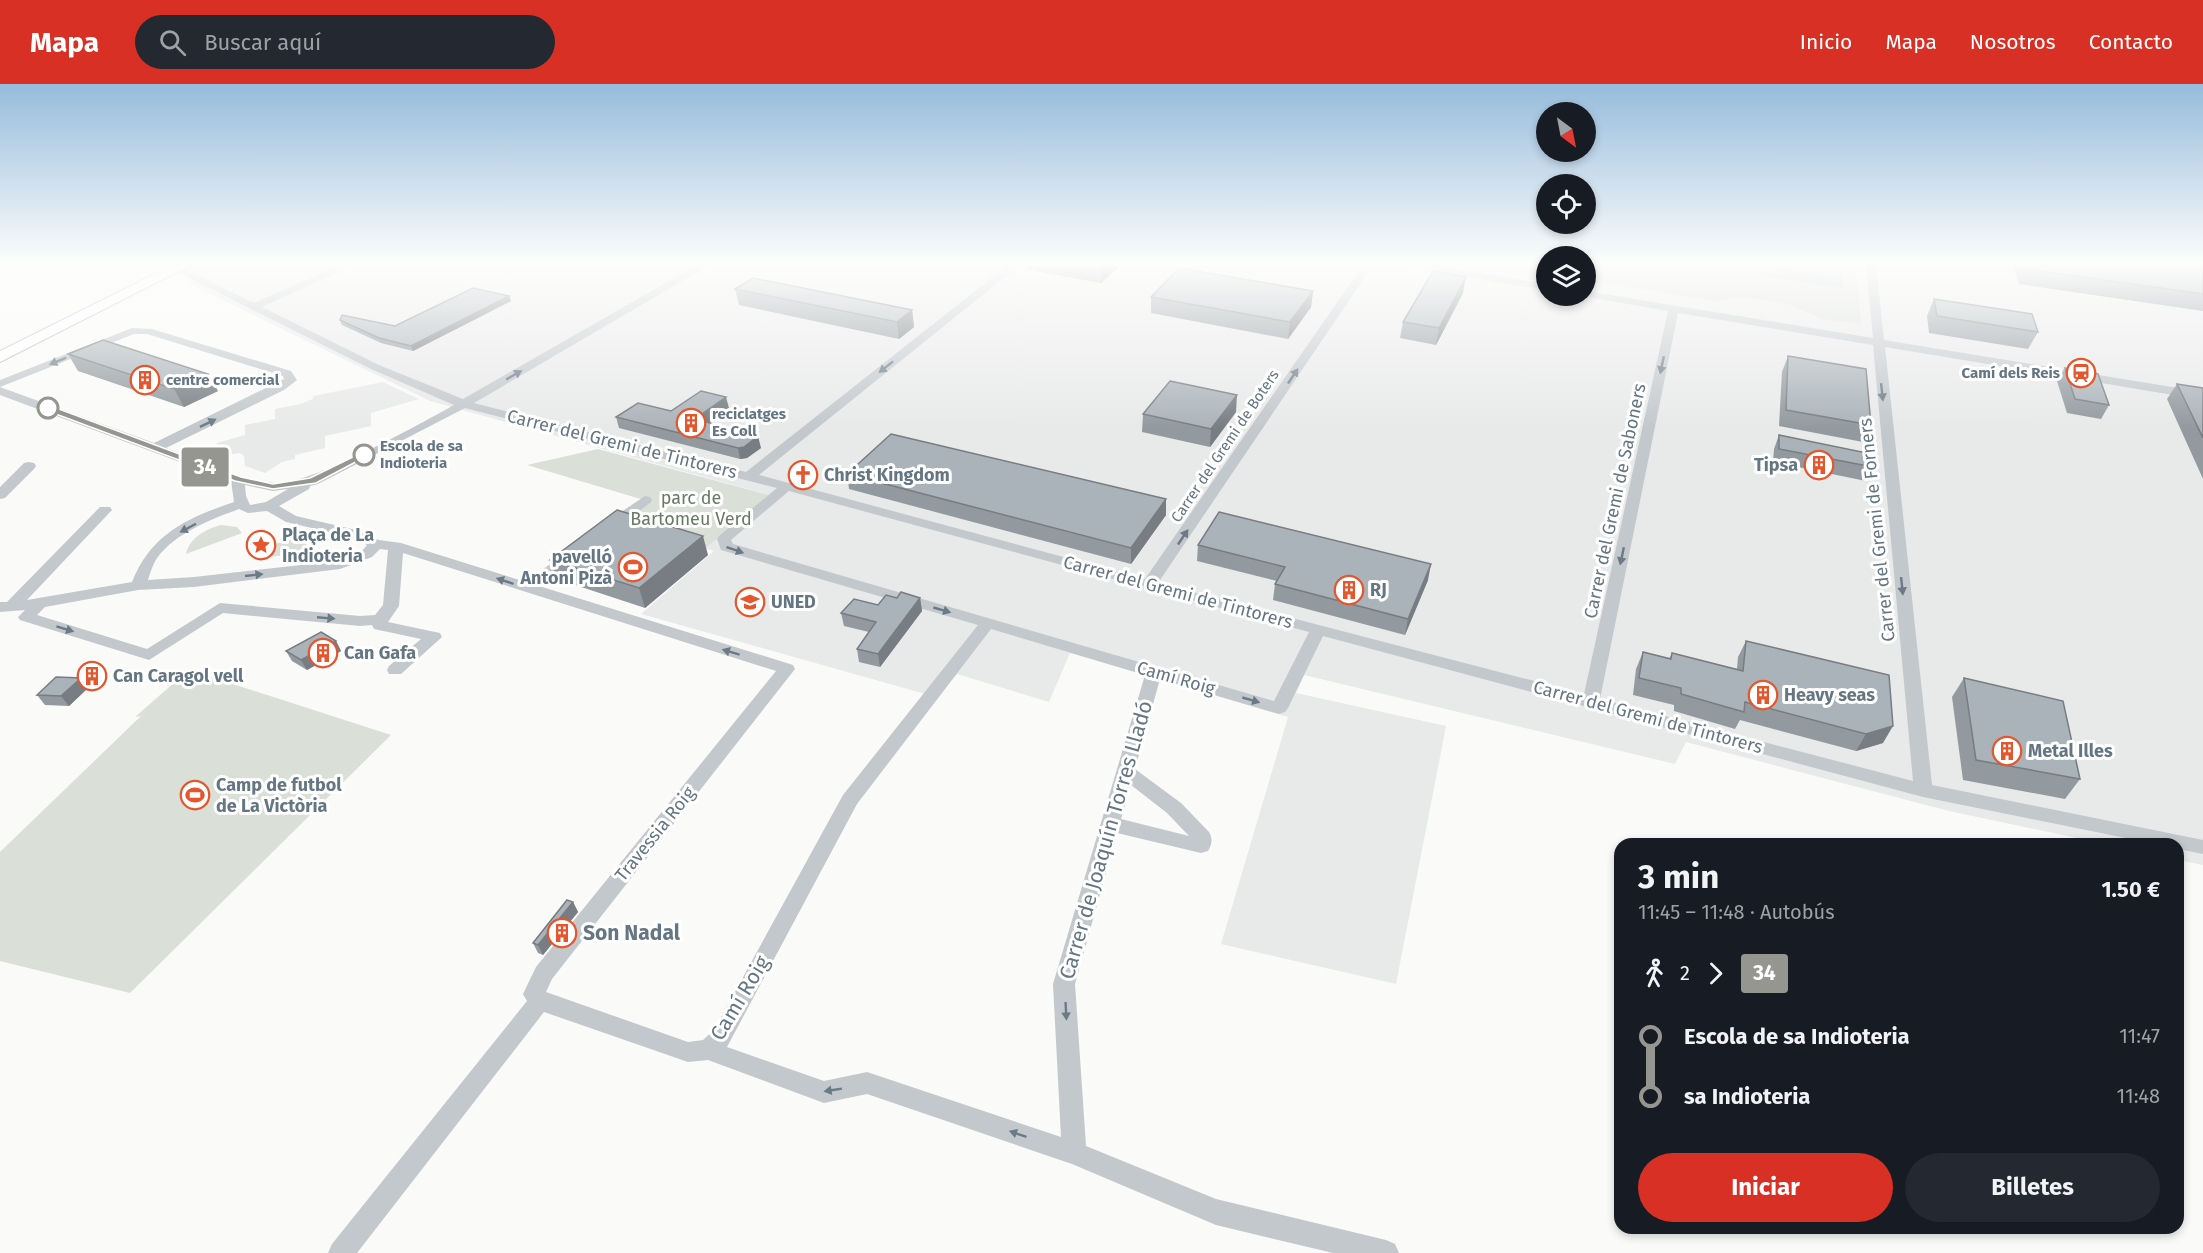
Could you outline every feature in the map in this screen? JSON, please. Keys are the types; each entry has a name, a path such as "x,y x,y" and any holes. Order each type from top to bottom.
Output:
{"main road":[{"path":"0,357 75,320"}],"street":[{"name":"Carrer del Gremi de Tintorers","path":"279,320 375,367 463,404 787,486 1149,585 1923,790 2155,838"},
{"path":"138,585 152,554 176,534 241,503 253,492 279,490 313,481 463,404 610,320"},
{"path":"748,477 946,320"},
{"name":"Carrer del Gremi de Boters","path":"1149,585 1331,320"},
{"name":"Carrer del Gremi de Saboners","path":"1592,701 1672,320"},
{"path":"1752,320 2203,387"},
{"path":"1774,320 2203,396"},
{"name":"Carrer del Gremi de Forners","path":"1875,320 1923,790"},
{"path":"0,384 132,331 148,331 287,374 291,380 155,448"},
{"path":"0,391 238,479 279,490"},
{"path":"0,495 29,466"},
{"path":"238,479 241,503 248,509 270,506"},
{"name":"Camí Roig","path":"787,486 724,539 726,547 1279,708 1318,630"},
{"path":"270,506 279,490"},
{"path":"598,535 645,500"},
{"path":"270,506 275,512 292,519 363,535 376,544 396,546 527,588 580,548"},
{"path":"6,606 105,510"},
{"path":"6,606 77,600 138,585 194,582 340,565 367,554 376,544"},
{"path":"39,605 26,617 149,655 220,608 360,621 380,618 391,606 396,546"},
{"name":"Travessia Roig","path":"527,588 787,669 544,973 534,994 540,1002"},
{"path":"380,618 380,624 434,637 395,670"},
{"name":"Camí Roig","path":"540,1002 688,1052 708,1050 722,1037 850,800 988,623"},
{"name":"Carrer de Joaquín Torres Lladó","path":"1074,1153 1064,984 1154,672"},
{"path":"1111,824 1201,846 1202,837 1191,823 1125,770"},
{"name":"Carrer del Gremi de Tintorers","path":"2184,844 2203,848"},
{"path":"341,1253 540,1002"},
{"path":"708,1050 824,1092 867,1083 1074,1153 1216,1212 1386,1253"}],"shaded area":[{"path":"263,320 2203,320 2203,865 2184,861 2184,838 2077,838 1949,811 1686,742 1675,764 1304,675 1296,693 1446,726 1396,984 1221,944 1288,717 1070,653 1049,702 957,674 936,697 641,614 714,551 705,548 769,495 430,401"},
{"name":"Escola de sa Indioteria","path":"383,382 419,399 371,413 371,426 325,436 325,448 295,455 295,459 282,462 265,473 245,466 244,456 240,453 216,456 217,443 245,435 245,425 275,419 275,409 300,404 313,399 313,396"}],"green space":[{"path":"1826,320 1861,320 1861,324"},
{"name":"parc de Bartomeu Verd","path":"598,449 769,495 707,547 615,522 644,500 527,465"},
{"path":"221,525 237,527 242,533 186,554 194,539"},
{"path":"294,539 306,542 307,546 282,556 254,554 263,547"},
{"name":"Camp de futbol de La Victòria","path":"199,673 391,735 130,993 0,961 0,852 141,716 135,717 183,675 196,676"}],"building":[{"path":"340,320 364,320 395,326 408,320 463,320 411,346 379,338"},
{"path":"1404,320 1443,320 1439,328 1403,322"},
{"path":"1959,320 2034,320 2038,332"},
{"path":"103,340 208,374 174,389 68,354"},
{"path":"1788,356 1866,369 1871,425 1786,410"},
{"path":"2065,368 2098,374 2109,405 2075,399"},
{"path":"1170,381 1237,395 1211,429 1143,414"},
{"path":"2177,384 2203,388 2203,438"},
{"path":"701,391 726,397 695,419 758,436 744,447 738,448 616,417 638,403 671,411"},
{"path":"891,434 1166,499 1131,548 847,474"},
{"path":"1779,435 1872,454 1873,467 1779,449"},
{"path":"617,510 703,536 639,588 550,560"},
{"path":"1219,512 1431,564 1408,619 1275,584 1285,567 1198,545"},
{"path":"901,592 920,598 878,654 857,649 876,622 841,613 854,599 878,605 886,595 897,598"},
{"path":"321,632 336,641 301,660 286,651"},
{"path":"1746,641 1889,675 1893,726 1866,734 1745,702 1744,712 1681,694 1681,688 1639,678 1643,652 1671,659 1672,653 1743,671"},
{"path":"56,677 81,678 61,696 37,695"},
{"path":"1964,678 2063,701 2080,779 1976,760"},
{"path":"567,900 573,902 538,945 533,943"}],"bus line":[{"name":"34","path":"48,408 238,479 273,487 313,481 364,455"}],"place":[{"name":"Camí dels Reis","path":"2081,373"},
{"name":"centre comercial","path":"145,380"},
{"name":"reciclatges Es Coll","path":"691,423"},
{"name":"Escola de sa Indioteria","path":"364,455"},
{"name":"Tipsa","path":"1819,465"},
{"name":"Christ Kingdom","path":"803,475"},
{"name":"Plaça de La Indioteria","path":"261,545"},
{"name":"pavelló Antoni Pizà","path":"633,567"},
{"name":"RJ","path":"1349,590"},
{"name":"UNED","path":"750,602"},
{"name":"Can Gafa","path":"323,653"},
{"name":"Can Caragol vell","path":"92,676"},
{"name":"Heavy seas","path":"1763,695"},
{"name":"Metal Illes","path":"2007,751"},
{"name":"Camp de futbol de La Victòria","path":"195,795"},
{"name":"Son Nadal","path":"562,933"}]}
